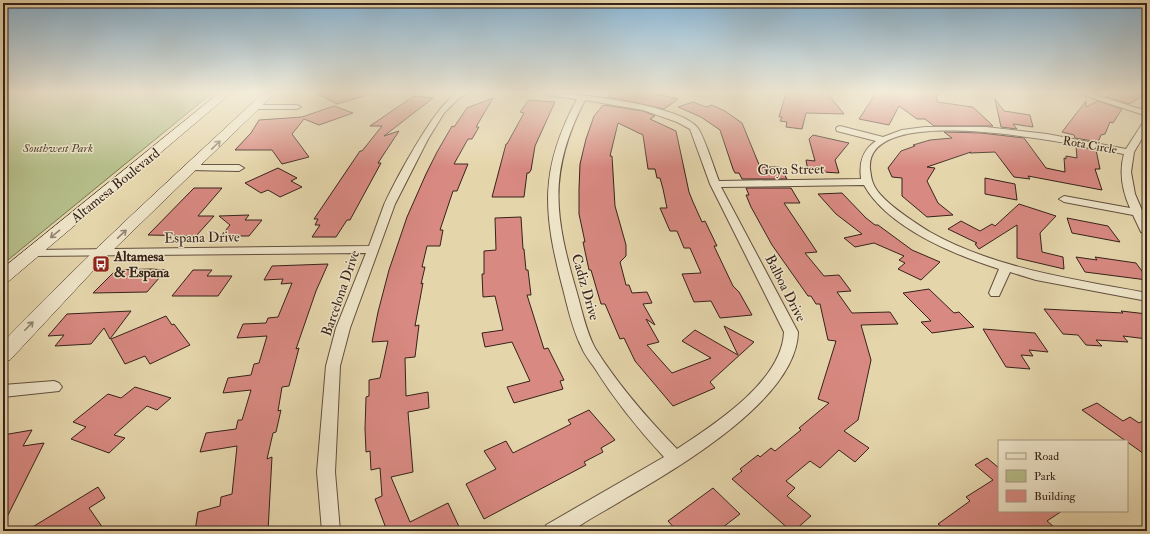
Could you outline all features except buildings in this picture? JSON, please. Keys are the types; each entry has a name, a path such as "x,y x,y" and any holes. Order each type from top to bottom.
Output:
{"main road":[{"name":"Altamesa Boulevard","path":"3,277 196,118"},
{"path":"3,355 27,328 102,253 245,118"}],"street":[{"name":"Barcelona Drive","path":"332,531 329,520 326,472 334,366 343,328 390,204 424,139 437,118"},
{"name":"Cadiz Drive","path":"572,118 564,134 555,166 553,194 562,264 576,314 588,347 611,382 642,423 676,459"},
{"name":"Balboa Drive","path":"552,531 676,459 718,431 767,387 786,358 792,342 791,332 714,184 694,128 689,124 672,118"},
{"path":"1147,123 1129,152 1127,165 1128,185 1136,212 1147,232"},
{"name":"Rota Circle","path":"1129,152 1029,134 986,129 950,128 918,130 903,133 884,140 874,146 868,154 865,162 868,182 875,195 890,209 917,229 947,246 1036,276 1147,297"},
{"path":"840,129 884,140"},
{"path":"192,168 239,168"},
{"name":"Goya Street","path":"714,184 868,182"},
{"path":"1064,199 1136,212"},
{"name":"Espana Drive","path":"32,253 372,249"},
{"path":"995,293 1006,267"},
{"path":"3,391 54,387"}],"green space":[{"name":"Southwest Park","path":"3,118 182,118 3,264"}],"place":[{"name":"Altamesa & Espana","path":"101,264"}]}
